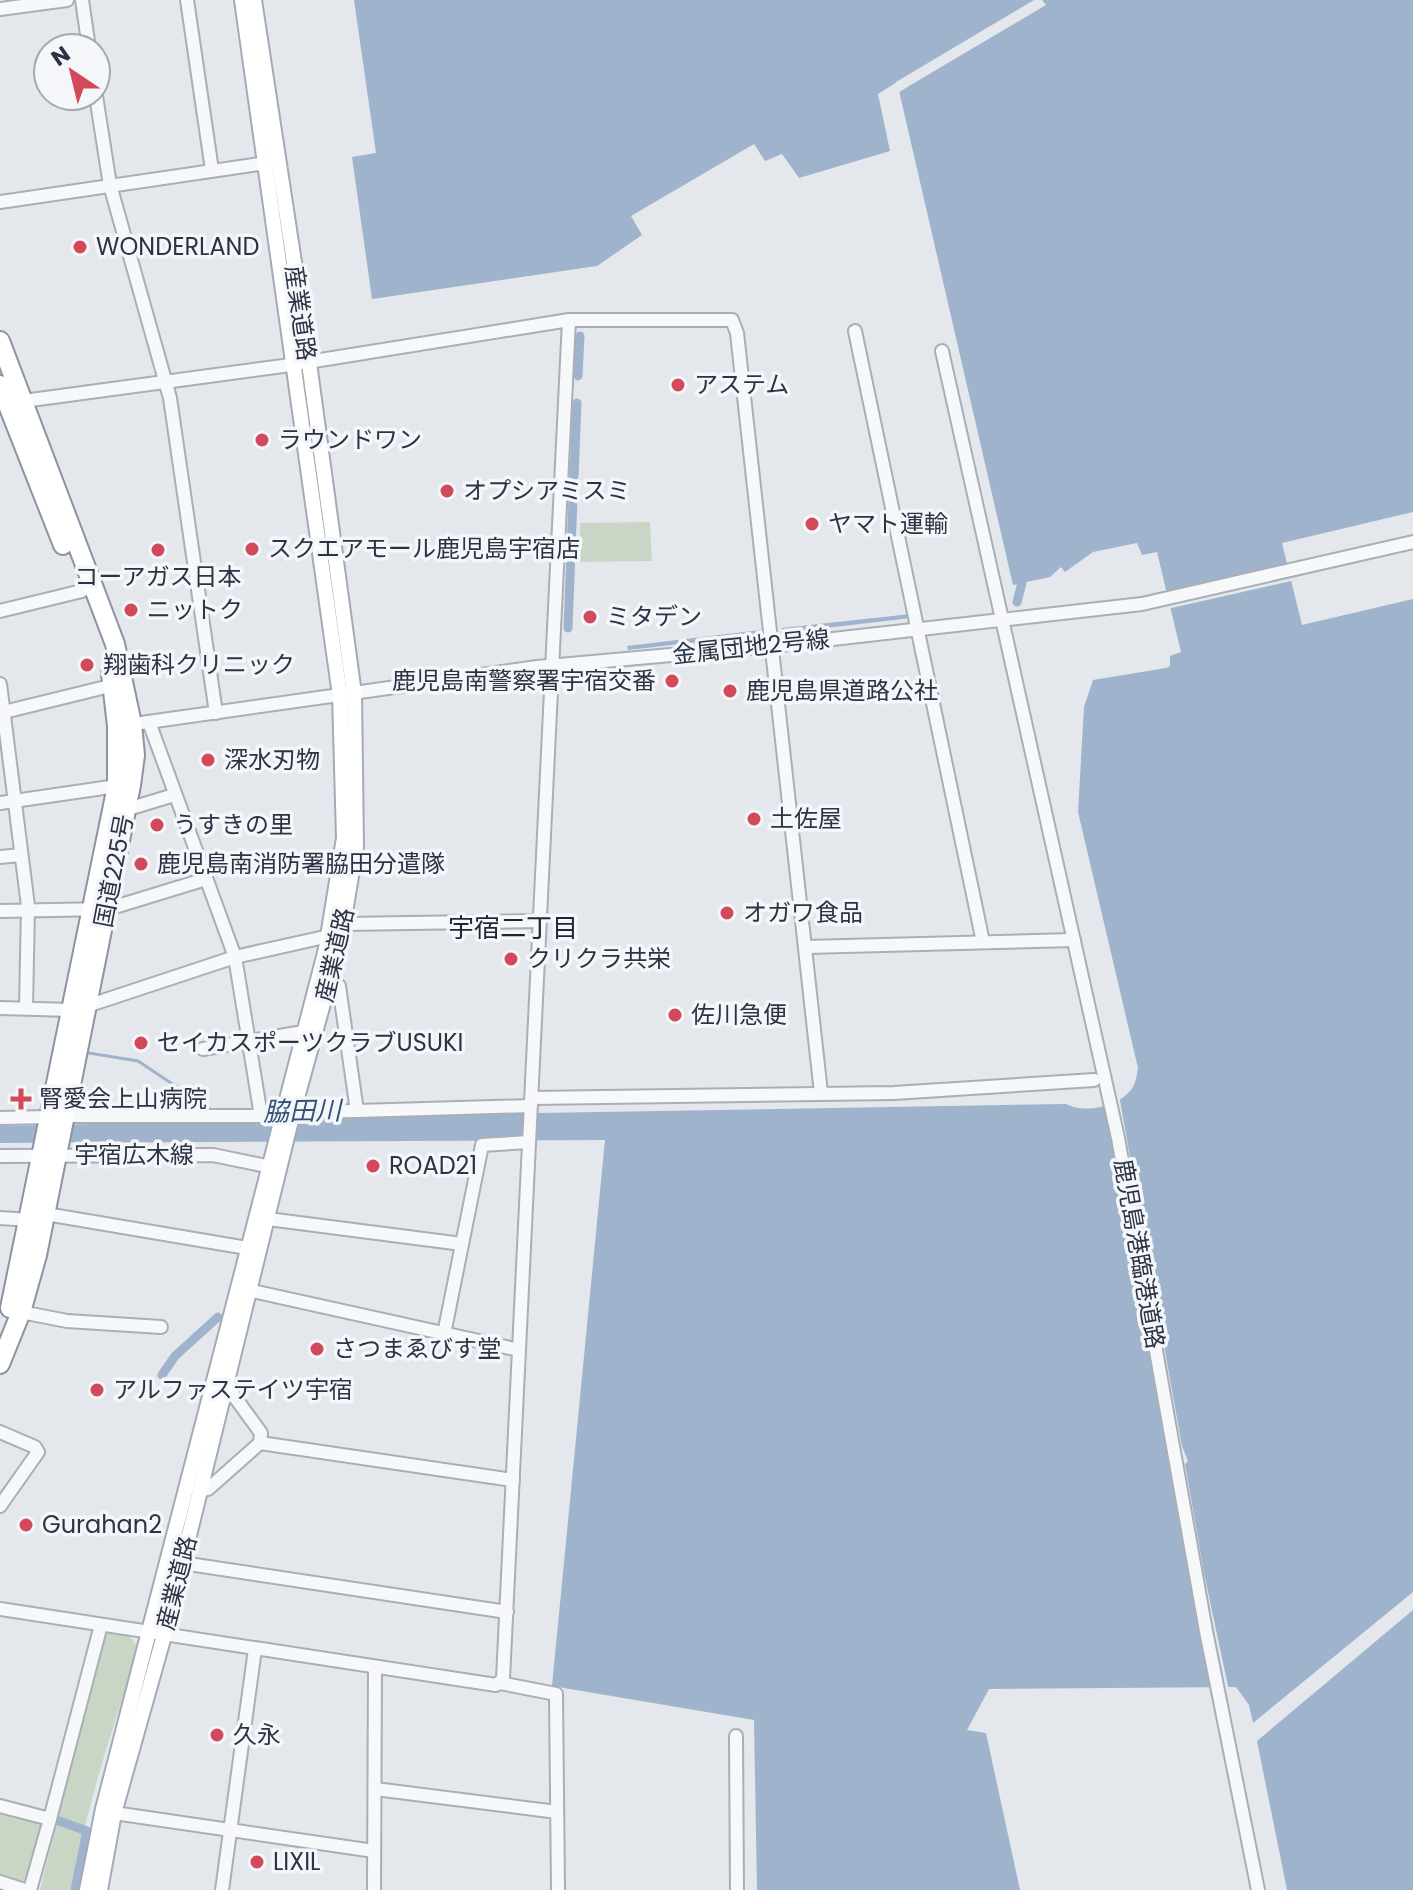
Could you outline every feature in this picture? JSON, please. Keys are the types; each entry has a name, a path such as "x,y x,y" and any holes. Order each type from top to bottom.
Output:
{"highway":[{"name":"国道225号","path":"0,341 9,403 105,647 114,685 133,724 117,786 100,910"},
{"name":"国道225号","path":"0,385 115,644 133,724 135,755 79,1008 38,1217 10,1310 0,1364"},
{"name":"国道225号","path":"0,1333 10,1310"}],"main road":[{"name":"産業道路","path":"242,0 266,163 301,363"},
{"name":"産業道路","path":"87,1890 103,1809 182,1563 268,1219 278,1148 329,984 356,846 347,694 254,0"},
{"name":"産業道路","path":"289,1116 303,1032 329,936 344,838 347,694"},
{"name":"産業道路","path":"100,1890 114,1813 247,1248 274,1168"}],"street":[{"path":"0,9 67,0"},
{"path":"82,0 87,32"},
{"path":"187,0 212,170"},
{"path":"99,112 110,185 165,380 216,713"},
{"path":"0,202 266,163"},
{"path":"500,1683 504,1675 569,320"},
{"path":"9,403 301,363 569,320 732,320 737,333 821,1093"},
{"path":"855,331 983,942"},
{"name":"鹿児島港臨港道路","path":"942,351 1104,1068 1253,1889"},
{"name":"金属団地2号線","path":"133,724 552,667 918,628 1004,622 1152,602 1413,542"},
{"path":"0,611 82,591"},
{"path":"0,684 6,802 21,855 28,912 26,1008"},
{"path":"2,712 114,685"},
{"path":"133,724 174,795 235,957 261,1116"},
{"path":"6,802 117,786"},
{"path":"125,810 174,795"},
{"path":"0,857 21,855"},
{"path":"0,911 100,910 206,879"},
{"path":"343,924 540,921"},
{"path":"0,1008 79,1008 235,957 329,936"},
{"path":"806,947 1074,940"},
{"path":"329,984 339,986 357,1111"},
{"path":"203,1049 303,1032"},
{"path":"0,1118 289,1116 821,1093 995,1089 1094,1080"},
{"path":"444,1334 482,1145 530,1140"},
{"name":"宇宿広木線","path":"0,1156 50,1150 213,1155 274,1168"},
{"path":"0,1218 38,1217 247,1248"},
{"path":"268,1219 462,1244"},
{"path":"248,1290 519,1350"},
{"path":"10,1310 67,1321 161,1327"},
{"path":"200,1490 208,1489 260,1443 261,1433 226,1385"},
{"path":"0,1432 35,1447 38,1452 0,1506"},
{"path":"260,1443 513,1480"},
{"path":"182,1563 507,1612"},
{"path":"0,1609 157,1636 500,1683 556,1694 558,1890"},
{"path":"0,1882 28,1890 101,1625"},
{"path":"222,1890 255,1649"},
{"path":"374,1890 375,1668"},
{"path":"736,1736 737,1890"},
{"path":"375,1789 557,1812"},
{"path":"0,1806 50,1819"},
{"path":"114,1813 374,1851"}],"green space":[{"path":"650,522 652,561 580,562 580,523"},
{"path":"104,1633 129,1636 140,1649 101,1768 71,1890 40,1890"},
{"path":"0,1809 44,1821 27,1886 0,1878"}],"water":[{"path":"354,0 1413,0 1413,512 1282,543 1302,625 1413,599 1413,1592 1253,1723 1249,1705 1236,1687 989,1689 967,1730 986,1733 1020,1890 757,1890 754,1720 552,1686 605,1140 0,1143 0,1126 264,1120 308,1123 310,1117 1066,1104 1092,1108 1120,1100 1135,1083 1138,1068 1078,812 1084,707 1093,680 1166,668 1170,666 1170,656 1181,652 1157,552 1142,555 1137,543 1093,552 1065,572 1061,567 1050,577 1013,585 897,82 878,94 890,151 799,178 782,154 765,161 754,144 631,216 642,235 597,266 372,299 352,157 376,153"},
{"path":"911,614 911,618 783,633 782,628"},
{"path":"761,630 760,635 628,650 627,646"},
{"path":"1413,1610 1413,1890 1287,1890 1257,1741"}],"pier":[{"path":"1034,0 1042,0 1046,5 899,92 896,82"},
{"path":"1292,565 1295,580 1167,609 1163,594"},
{"path":"1119,1095 1182,1446 1188,1461 1185,1464 1204,1573 1229,1691 1211,1691 1179,1523 1104,1101"}],"waterway":[{"path":"578,376 580,336"},
{"path":"574,476 577,403"},
{"path":"568,628 573,499"},
{"path":"1017,602 1022,583"},
{"path":"89,1053 138,1061 213,1111"},
{"path":"162,1375 175,1356 218,1317"},
{"path":"59,1821 87,1831 75,1890"}],"place":[{"name":"WONDERLAND","path":"80,247"},
{"name":"アステム","path":"678,385"},
{"name":"ラウンドワン","path":"262,440"},
{"name":"オプシアミスミ","path":"447,491"},
{"name":"ヤマト運輸","path":"812,524"},
{"name":"スクエアモール鹿児島宇宿店","path":"252,549"},
{"name":"コーアガス日本","path":"158,550"},
{"name":"ニットク","path":"131,610"},
{"name":"ミタデン","path":"590,617"},
{"name":"翔歯科クリニック","path":"87,665"},
{"name":"鹿児島南警察署宇宿交番","path":"672,681"},
{"name":"鹿児島県道路公社","path":"730,691"},
{"name":"深水刃物","path":"208,760"},
{"name":"土佐屋","path":"754,819"},
{"name":"うすきの里","path":"157,825"},
{"name":"鹿児島南消防署脇田分遣隊","path":"141,864"},
{"name":"オガワ食品","path":"727,913"},
{"name":"クリクラ共栄","path":"511,959"},
{"name":"佐川急便","path":"675,1015"},
{"name":"セイカスポーツクラブUSUKI","path":"141,1043"},
{"name":"腎愛会上山病院","path":"21,1099"},
{"name":"ROAD21","path":"373,1166"},
{"name":"さつまゑびす堂","path":"317,1349"},
{"name":"アルファステイツ宇宿","path":"97,1390"},
{"name":"Gurahan2","path":"26,1525"},
{"name":"久永","path":"217,1735"},
{"name":"LIXIL","path":"257,1862"}],"district":[{"name":"宇宿二丁目","path":"513,928"}],"water label":[{"name":"脇田川","path":"302,1111"}]}
